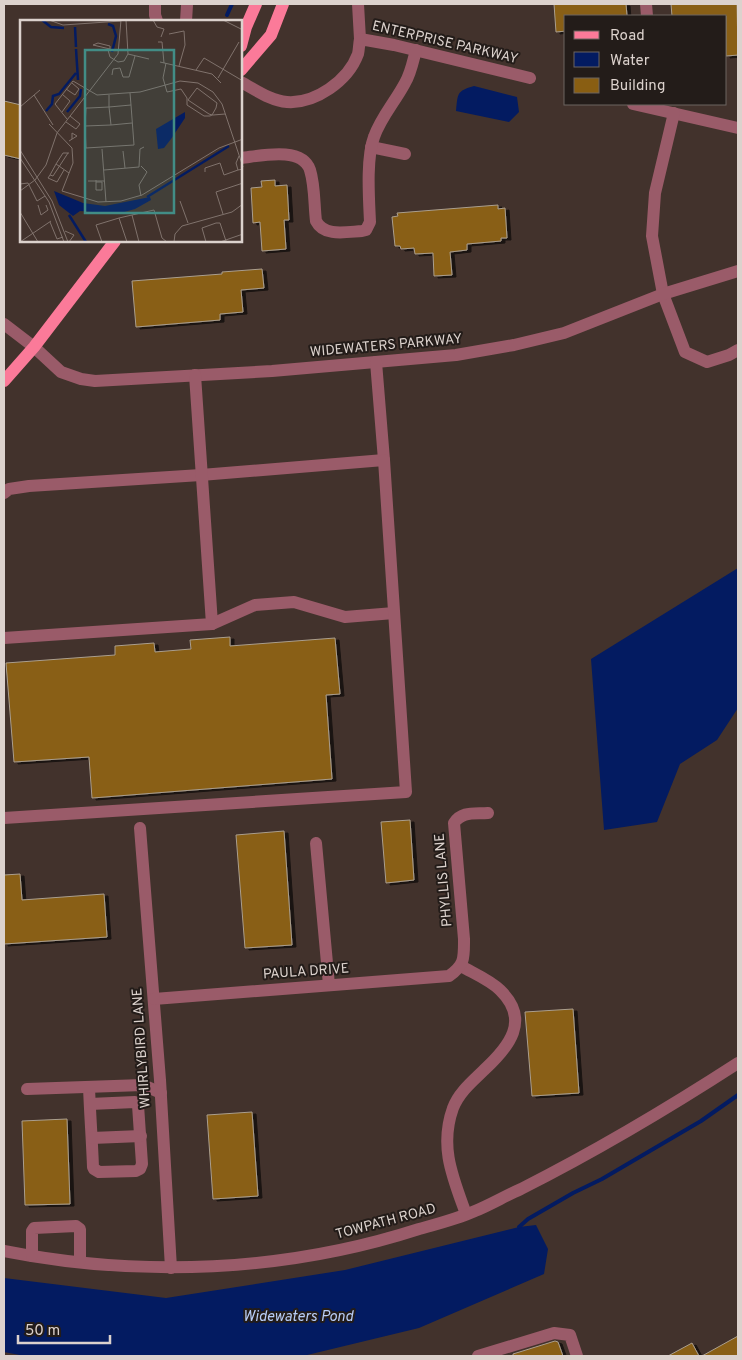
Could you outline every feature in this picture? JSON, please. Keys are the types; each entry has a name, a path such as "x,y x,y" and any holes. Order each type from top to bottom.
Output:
{"main road":[{"path":"242,42 256,4"},
{"path":"242,69 271,35 283,4"},
{"path":"4,381 34,348 114,242"}],"street":[{"path":"155,4 156,20"},
{"path":"186,20 187,4"},
{"path":"358,4 360,39"},
{"name":"ENTERPRISE PARKWAY","path":"242,83 272,99 288,102 306,100 323,93 342,77 358,54 360,39 416,50 530,78"},
{"path":"242,158 281,154 293,155 302,159 310,171 316,221 319,227 328,232 366,230 370,222 371,147 373,138 384,114 407,79 416,50"},
{"path":"653,106 674,113 738,128"},
{"path":"674,113 655,193 652,236 663,294 685,352 707,362 738,350"},
{"path":"371,147 404,154"},
{"name":"WIDEWATERS PARKWAY","path":"4,324 61,372 81,379 95,381 195,375 456,356 514,345 564,333 663,294 738,272"},
{"path":"4,818 406,792 376,362"},
{"path":"195,375 212,624"},
{"path":"4,494 9,489 29,486 201,475 384,460"},
{"path":"4,638 212,624 255,605 294,602 345,617 394,613"},
{"name":"PHYLLIS LANE","path":"460,968 464,957 464,939 454,824 464,814 488,813"},
{"name":"WHIRLYBIRD LANE","path":"140,828 161,1093 171,1268"},
{"path":"316,843 329,985"},
{"path":"460,968 499,989 510,1001 515,1016 515,1031 510,1042 499,1056 465,1088 454,1106 449,1124 446,1151 452,1176 466,1214"},
{"name":"PAULA DRIVE","path":"154,999 449,976 460,968"},
{"name":"TOWPATH ROAD","path":"4,1251 80,1261 171,1268 258,1263 302,1258 384,1240 466,1214 586,1156 664,1111 738,1063"},
{"path":"27,1089 143,1085 161,1093"},
{"path":"89,1087 93,1167 96,1171 136,1171 142,1167 139,1108 135,1102 90,1104"},
{"path":"92,1138 141,1136"},
{"path":"32,1256 32,1231 34,1228 76,1226 80,1229 80,1261"},
{"path":"478,1356 554,1333 570,1335 577,1356"}],"water":[{"path":"474,86 517,97 519,112 509,122 456,111 459,94"},
{"path":"738,568 738,708 717,740 680,764 657,822 604,830 591,659"},
{"name":"Widewaters Pond","path":"536,1225 548,1249 544,1274 419,1328 303,1356 25,1356 4,1352 4,1278 166,1298 345,1270 519,1227"}],"building":[{"path":"554,4 626,4 627,15 564,15 564,31 556,32"},
{"path":"671,4 737,4 738,55 727,56 727,15 672,15"},
{"path":"4,101 20,105 20,159 4,155"},
{"path":"275,180 275,186 287,185 289,220 284,220 286,249 262,251 260,222 253,223 251,188 262,187 261,181"},
{"path":"498,205 498,209 505,208 507,238 501,238 501,241 467,244 467,250 450,252 452,275 434,276 433,253 415,254 414,248 401,249 400,246 395,246 392,217 398,216 397,213"},
{"path":"262,269 264,288 241,290 243,312 220,314 220,320 136,327 132,281"},
{"path":"230,637 230,646 335,638 340,694 326,695 332,779 92,798 89,757 14,762 6,663 115,655 115,646 154,643 155,652 191,649 190,640"},
{"path":"410,820 414,880 386,883 381,822"},
{"path":"284,831 292,945 245,948 236,835"},
{"path":"20,874 22,900 104,894 107,937 4,944 4,875"},
{"path":"573,1009 579,1093 532,1096 525,1012"},
{"path":"252,1112 258,1196 213,1199 207,1115"},
{"path":"67,1119 70,1204 25,1205 22,1121"},
{"path":"738,1336 738,1356 702,1356"},
{"path":"555,1341 558,1342 563,1356 513,1356 513,1354"},
{"path":"692,1343 699,1356 668,1356"}],"waterway":[{"path":"227,15 232,4"},
{"path":"519,1227 528,1219 602,1179 701,1121 738,1095"}]}
